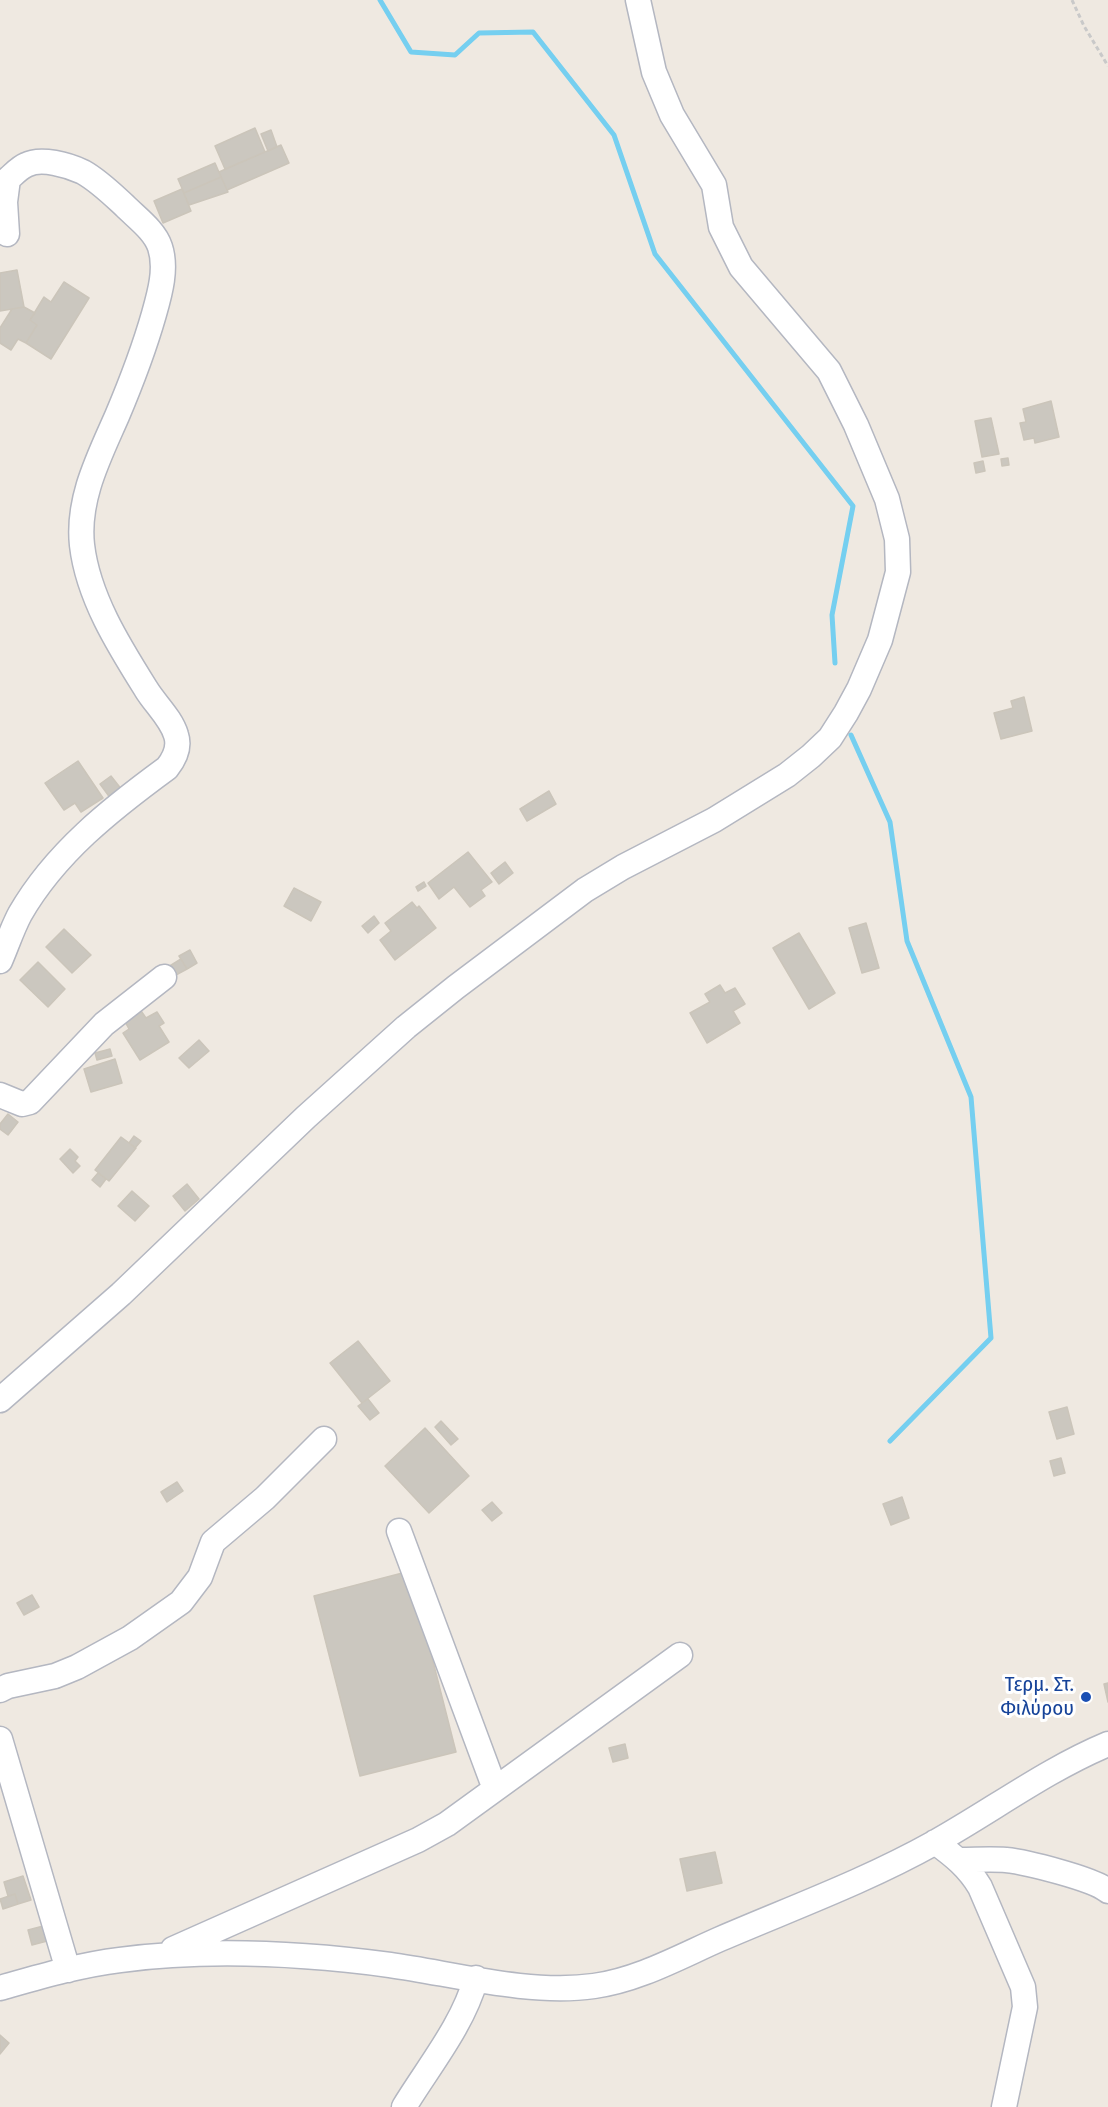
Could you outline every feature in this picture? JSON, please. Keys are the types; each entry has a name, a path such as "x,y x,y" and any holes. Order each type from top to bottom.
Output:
{"street":[{"path":"0,1400 121,1294 306,1117 406,1027 585,890 623,867 714,820 787,775 830,738 859,689 880,640 898,572 897,540 887,499 856,425 828,371 741,267 721,227 714,185 672,115 654,72 638,0"},
{"path":"0,961 20,914 53,867 104,815 166,768 172,762 177,747 176,734 172,726 146,691 111,629 90,583 84,560 81,533 90,478 139,362 157,304 163,271 161,249 158,241 141,221 96,180 81,171 48,162 27,164 8,179 4,202 7,234"},
{"path":"0,1095 22,1104 30,1102 104,1024 164,976"},
{"path":"0,1690 55,1676 77,1667 130,1638 181,1602 200,1577 213,1542 265,1498 324,1439"},
{"path":"399,1531 495,1789"},
{"path":"157,1956 418,1840 447,1824 680,1655"},
{"path":"0,1739 68,1970"},
{"path":"0,1988 68,1970 118,1960 206,1952 271,1953 358,1961 534,1987 566,1989 597,1986 650,1970 882,1870 935,1842 1028,1785 1108,1744"},
{"path":"935,1842 960,1860 971,1872 980,1887 1023,1987 1025,2007 1004,2107"},
{"path":"960,1860 1009,1860 1079,1879 1108,1891"},
{"path":"404,2107 458,2022 472,1993 476,1978"}],"path":[{"path":"1072,0 1084,26 1108,66"}],"building":[{"path":"255,128 265,152 225,169 215,146"},
{"path":"271,130 277,147 268,151 261,134"},
{"path":"281,145 289,163 227,190 219,172"},
{"path":"215,163 221,177 184,193 178,179"},
{"path":"221,177 228,192 189,205 184,193"},
{"path":"182,189 191,211 163,223 154,201"},
{"path":"17,270 24,307 0,311 0,273"},
{"path":"64,282 89,298 51,359 26,343 37,325 30,320 44,297 51,302"},
{"path":"24,307 35,313 30,320 37,325 26,343 18,339 11,350 0,343 0,328 12,309"},
{"path":"1051,401 1059,437 1035,443 1034,438 1024,440 1020,423 1026,422 1023,409"},
{"path":"991,418 999,454 982,457 975,421"},
{"path":"1008,458 1009,465 1002,466 1001,459"},
{"path":"983,461 985,471 976,473 974,463"},
{"path":"1024,697 1032,731 1001,739 994,713 1013,708 1011,701"},
{"path":"78,761 103,798 81,812 75,803 64,810 45,783"},
{"path":"111,776 122,790 111,799 100,784"},
{"path":"549,791 556,804 527,821 520,809"},
{"path":"468,852 492,882 481,890 485,896 470,907 454,887 439,899 428,883"},
{"path":"505,862 513,873 499,884 491,873"},
{"path":"424,882 426,886 418,891 416,887"},
{"path":"294,888 321,902 311,921 284,906"},
{"path":"412,902 417,908 419,906 436,928 395,960 380,940 391,931 385,923"},
{"path":"374,916 379,923 368,933 362,926"},
{"path":"866,923 879,968 862,973 849,928"},
{"path":"64,929 91,955 72,973 46,947"},
{"path":"799,933 835,993 809,1009 773,948"},
{"path":"190,950 197,963 187,969 179,956"},
{"path":"181,959 187,969 174,976 168,967"},
{"path":"38,962 65,989 48,1007 20,980"},
{"path":"720,985 725,993 735,988 745,1004 733,1011 740,1023 707,1043 690,1013 710,1002 705,994"},
{"path":"139,1008 146,1018 157,1012 164,1023 159,1026 169,1042 140,1060 123,1033 129,1029 123,1018"},
{"path":"199,1040 209,1051 189,1068 179,1058"},
{"path":"110,1049 112,1056 97,1060 95,1053"},
{"path":"115,1059 122,1083 91,1092 84,1069"},
{"path":"8,1114 18,1122 8,1135 0,1129 0,1124"},
{"path":"134,1136 141,1141 135,1148 129,1143"},
{"path":"121,1137 136,1148 109,1181 95,1170"},
{"path":"70,1149 78,1157 75,1161 80,1166 73,1173 60,1159"},
{"path":"98,1173 106,1179 100,1187 92,1180"},
{"path":"187,1184 199,1199 185,1211 173,1196"},
{"path":"132,1191 149,1206 135,1221 118,1206"},
{"path":"358,1341 390,1381 362,1403 330,1363"},
{"path":"368,1399 379,1413 370,1420 358,1406"},
{"path":"1067,1407 1074,1434 1057,1439 1049,1412"},
{"path":"441,1421 458,1439 451,1445 435,1427"},
{"path":"425,1428 469,1476 429,1513 385,1466"},
{"path":"1061,1458 1065,1473 1054,1476 1050,1461"},
{"path":"177,1482 183,1491 167,1502 161,1492"},
{"path":"902,1497 909,1518 891,1525 883,1504"},
{"path":"492,1502 502,1513 492,1521 482,1510"},
{"path":"410,1571 456,1752 360,1776 314,1596"},
{"path":"32,1595 39,1607 24,1615 17,1603"},
{"path":"1108,1683 1108,1702 1104,1684"},
{"path":"625,1744 628,1758 613,1762 609,1748"},
{"path":"715,1852 722,1883 687,1891 680,1859"},
{"path":"23,1876 31,1900 18,1904 15,1894 8,1896 4,1882"},
{"path":"15,1894 18,1904 3,1909 0,1899"},
{"path":"47,1925 51,1940 32,1945 28,1930"},
{"path":"0,2035 9,2043 0,2054"}],"waterway":[{"path":"380,0 411,52 455,55 479,33 533,32 614,135 655,254 853,506 832,615 835,663"},
{"path":"851,735 890,822 907,941 971,1097 991,1338 890,1441"}],"place":[{"name":"Τερμ. Στ. Φιλύρου","path":"1086,1697"}]}
